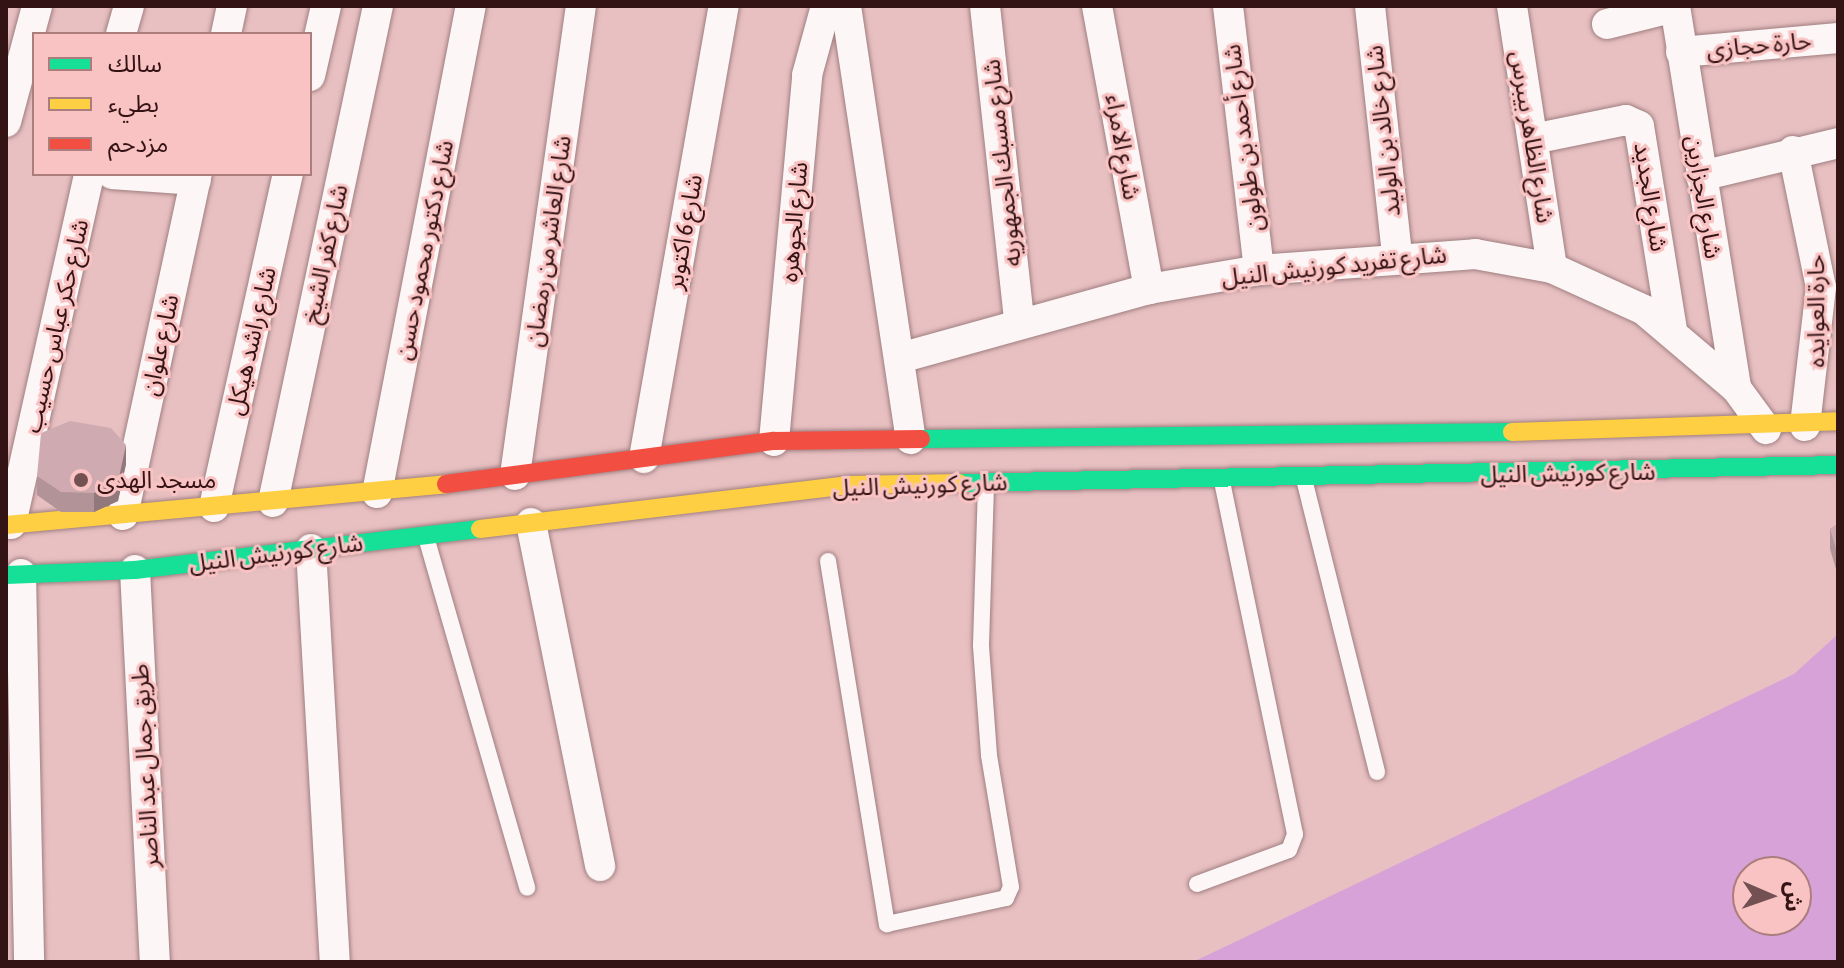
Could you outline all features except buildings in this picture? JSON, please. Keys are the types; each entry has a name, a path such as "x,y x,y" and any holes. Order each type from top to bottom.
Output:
{"main road":[{"name":"شارع كورنيش النيل","path":"9,525 377,493 774,441 1766,429 1838,421"},
{"name":"شارع كورنيش النيل","path":"14,574 135,570 849,485 1838,465"}],"street":[{"path":"6,122 37,6"},
{"path":"122,32 129,6"},
{"path":"226,32 232,6"},
{"path":"312,67 326,6"},
{"name":"شارع كفر الشيخ","path":"273,502 378,6"},
{"name":"شارع دكتور محمود حسن","path":"377,493 471,6"},
{"name":"شارع العاشر من رمضان","path":"515,475 581,6"},
{"name":"شارع 6 اكتوبر","path":"644,458 724,6"},
{"name":"شارع الجوهره","path":"774,441 807,75 826,6"},
{"path":"846,6 911,439"},
{"name":"شارع مسبك الجمهوريه","path":"985,6 1019,320"},
{"name":"شارع الامراء","path":"1097,6 1149,289"},
{"name":"شارع أحمد بن طولون","path":"1228,6 1259,270"},
{"name":"شارع خالد بن الوليد","path":"1370,6 1397,256"},
{"name":"شارع الظاهر بيبرس","path":"1512,6 1552,268"},
{"path":"1607,24 1675,6"},
{"name":"شارع الجزارين","path":"1675,6 1736,388"},
{"name":"حارة حجازى","path":"1681,52 1838,38"},
{"name":"شارع الجديد","path":"1533,139 1626,120 1639,126 1672,330"},
{"path":"1701,176 1793,151 1838,143"},
{"name":"حارة العوايده","path":"1793,151 1821,287 1805,426"},
{"name":"شارع حكر عباس حسيب","path":"9,525 89,176"},
{"path":"168,176 196,177"},
{"name":"شارع راشد هيكل","path":"214,507 288,176"},
{"name":"شارع علوان","path":"123,515 196,177"},
{"name":"شارع تفريد كورنيش النيل","path":"900,358 1019,320 1149,289 1259,270 1397,256 1475,254 1552,268 1615,294 1672,330 1736,388 1766,429"},
{"path":"531,523 600,866"},
{"path":"311,549 335,962"},
{"name":"طريق جمال عبد الناصر","path":"135,570 155,962"},
{"path":"14,574 29,962"}],"lane":[{"path":"1303,478 1377,772"},
{"path":"1197,884 1289,850 1295,834 1222,479"},
{"path":"828,561 887,924 1006,898 1011,887 989,755 981,645 986,483"},
{"path":"426,535 527,888"}],"shaded area":[{"path":"1838,634 1838,962 1193,962 1794,674"}],"traffic: fast":[{"path":"921,439 1512,432"},
{"path":"959,483 1838,465"},
{"path":"6,575 135,570 480,529"}],"traffic: slow":[{"path":"1512,432 1838,421"},
{"path":"480,529 849,485 959,483"},
{"path":"6,525 446,484"}],"traffic: jam":[{"path":"446,484 774,441 921,439"}],"place":[{"name":"مسجد الهدى","path":"81,480"}]}
